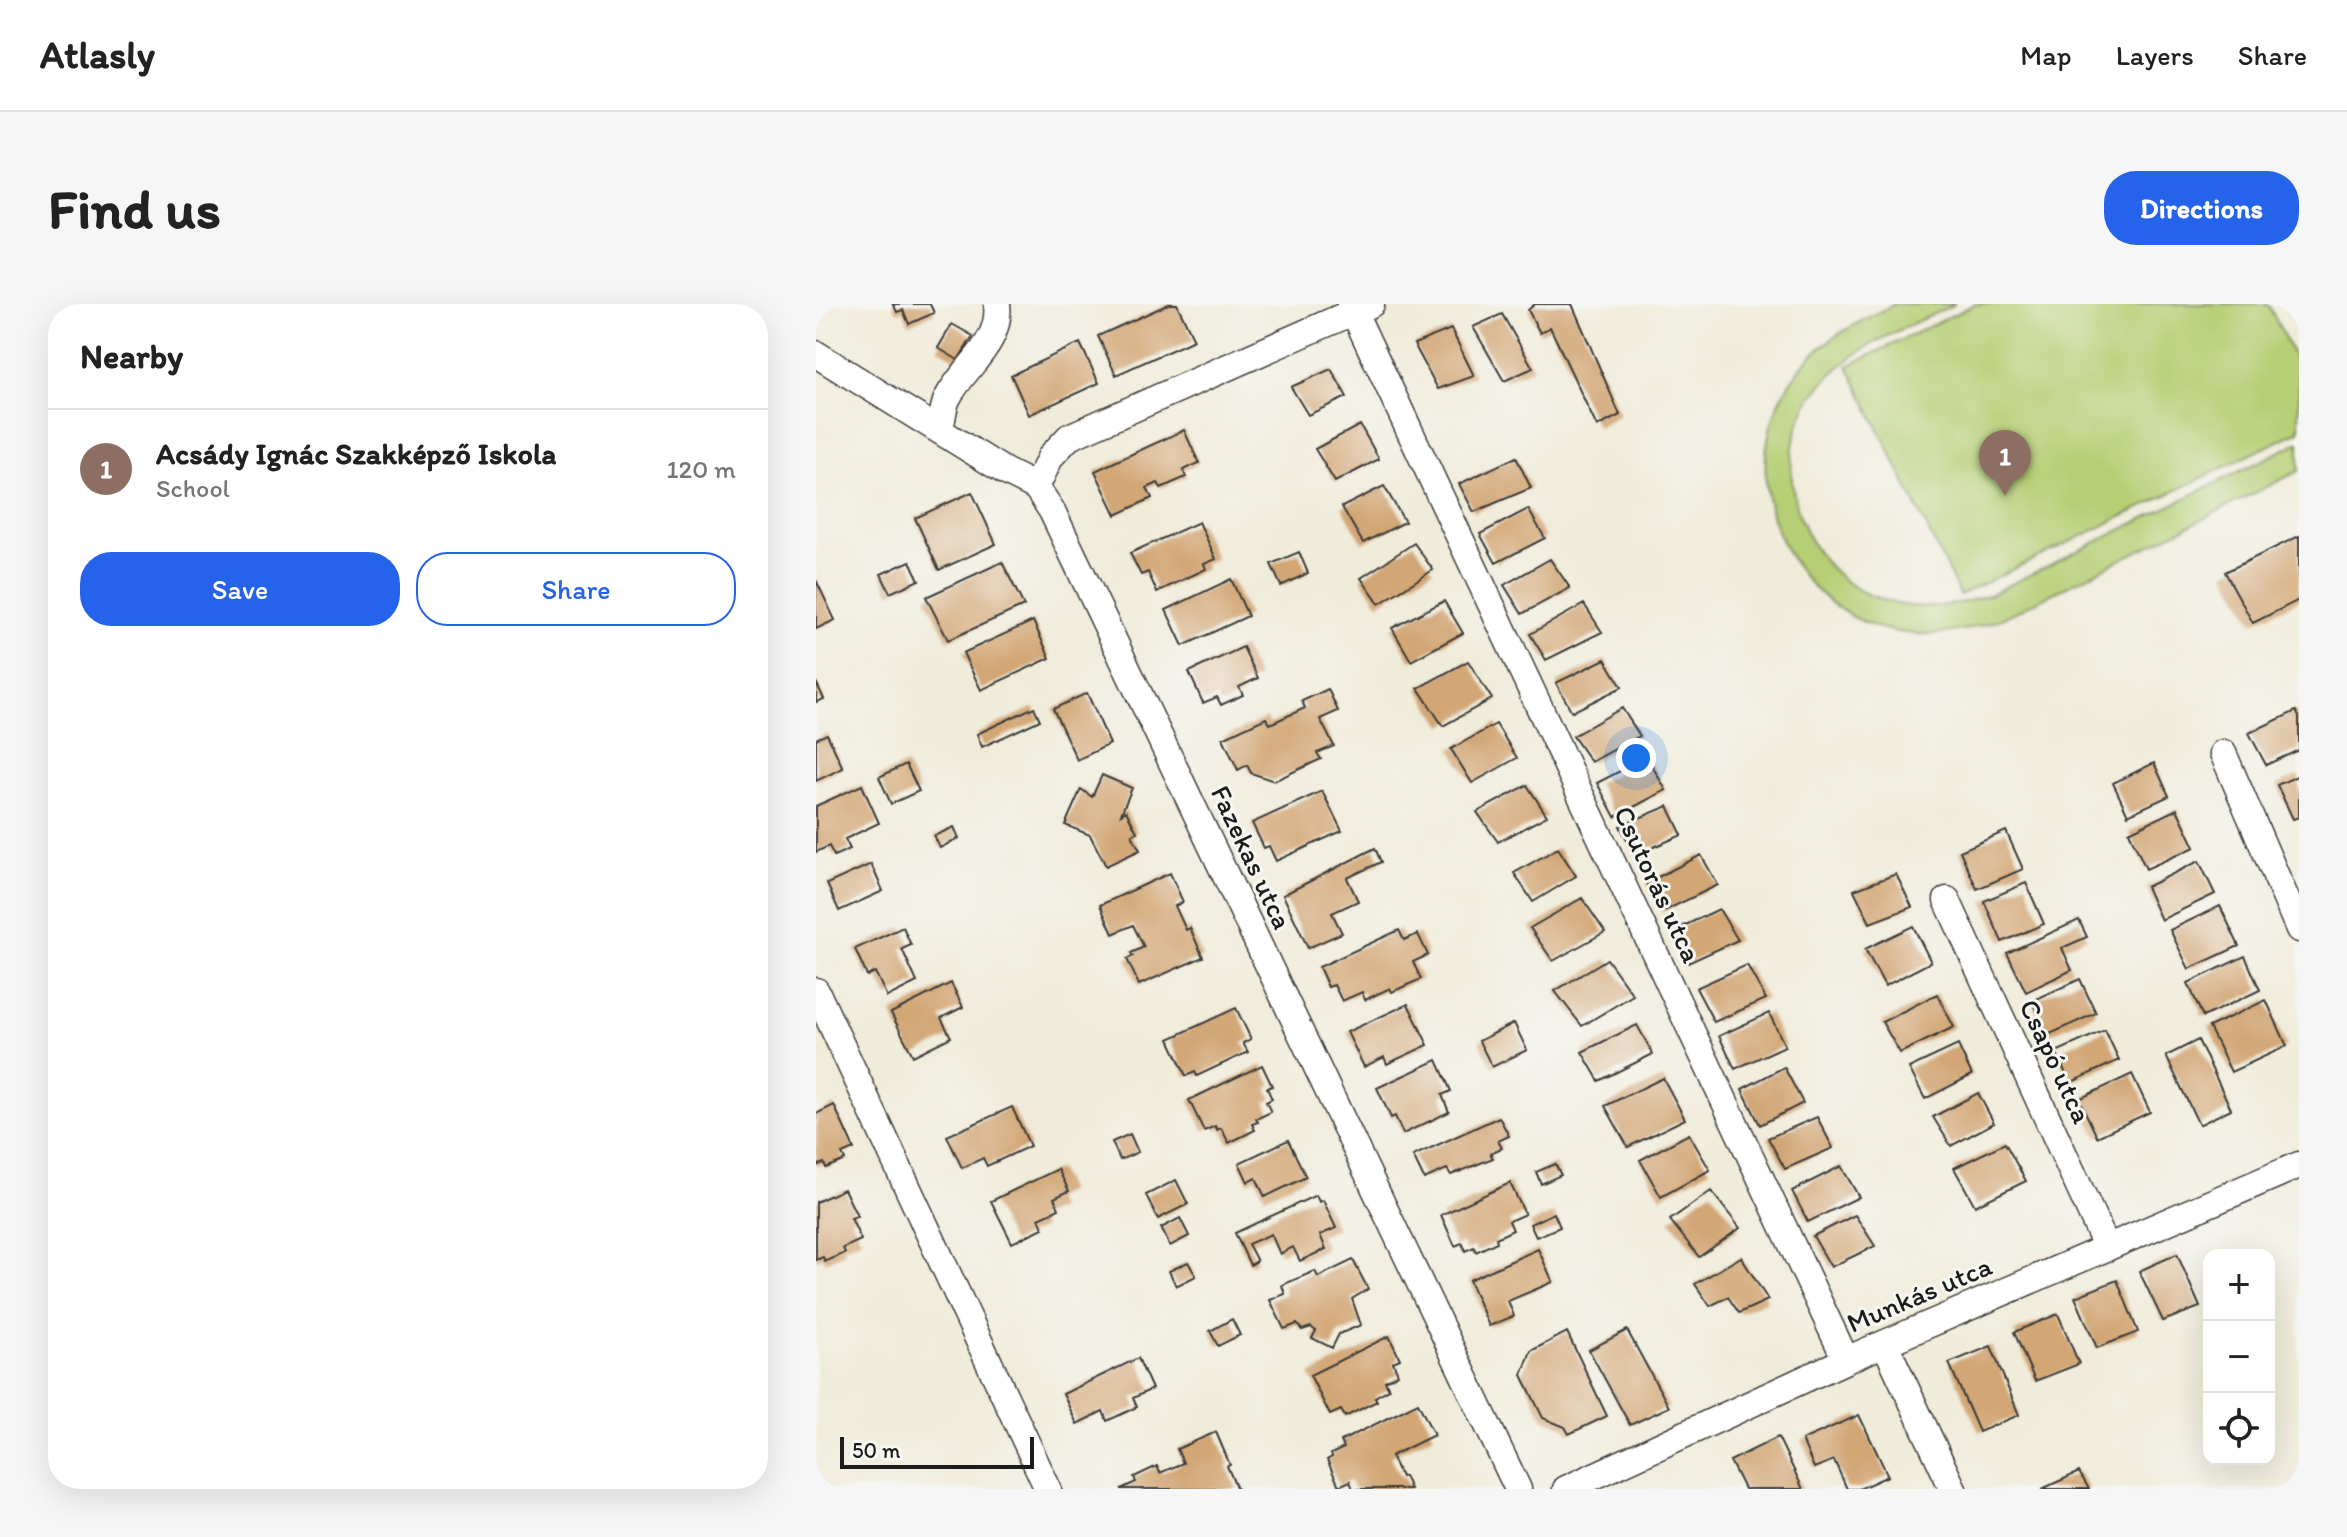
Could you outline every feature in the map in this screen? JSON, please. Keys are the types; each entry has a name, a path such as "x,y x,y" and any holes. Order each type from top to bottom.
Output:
{"street":[{"path":"940,430 947,399 986,347 999,316 997,304"},
{"path":"816,354 1006,472 1036,487 1051,456 1069,437 1358,306"},
{"name":"Csutorás utca","path":"1358,306 1846,1360"},
{"name":"Fazekas utca","path":"1036,487 1052,511 1518,1489"},
{"path":"2223,753 2299,929"},
{"name":"Csapó utca","path":"1947,900 2107,1248"},
{"path":"816,991 1048,1489"},
{"name":"Munkás utca","path":"1566,1489 1846,1360 2299,1165"},
{"path":"1885,1344 1953,1489"}],"green space":[{"path":"1895,304 1955,304 1880,340 1846,361 1817,390 1802,417 1793,446 1792,476 1796,506 1807,535 1824,560 1845,581 1872,596 1917,607 1976,599 2299,442 2299,471 2001,619 1939,634 1917,634 1873,625 1835,606 1805,577 1782,542 1769,502 1766,460 1773,418 1803,365 1839,334"},
{"path":"1975,304 2268,304 2299,367 2299,431 1960,595 1848,366"}],"building":[{"path":"893,304 930,304 934,313 909,324 903,310 897,312"},
{"path":"1169,304 1177,304 1194,340 1116,375 1098,336"},
{"path":"1535,304 1572,304 1620,415 1597,427 1550,327 1540,333 1528,310"},
{"path":"1502,314 1533,368 1504,381 1473,327"},
{"path":"952,324 973,336 958,360 938,348"},
{"path":"1451,329 1474,376 1438,389 1414,344"},
{"path":"1080,343 1099,383 1029,415 1011,375"},
{"path":"1331,369 1347,397 1308,415 1291,387"},
{"path":"1360,425 1379,459 1335,482 1315,449"},
{"path":"1184,430 1199,463 1183,470 1186,477 1161,488 1158,483 1147,488 1152,498 1116,515 1095,471"},
{"path":"1516,457 1531,488 1474,512 1459,484"},
{"path":"1384,486 1405,522 1363,543 1342,507"},
{"path":"972,492 996,544 939,570 915,518"},
{"path":"1528,509 1545,538 1496,563 1480,534"},
{"path":"1199,522 1216,559 1204,564 1206,569 1157,592 1148,572 1141,575 1130,553"},
{"path":"2299,536 2299,600 2253,623 2225,572"},
{"path":"1414,543 1433,570 1379,604 1361,578"},
{"path":"1299,552 1308,573 1281,586 1271,564"},
{"path":"1550,559 1570,588 1522,614 1504,585"},
{"path":"910,561 919,580 890,593 881,574"},
{"path":"1002,562 1024,606 948,640 926,597"},
{"path":"1231,579 1248,616 1183,646 1166,610"},
{"path":"816,580 835,620 816,629"},
{"path":"1444,601 1463,633 1411,661 1392,628"},
{"path":"1584,604 1602,632 1546,660 1530,634"},
{"path":"1033,621 1050,658 981,690 963,653"},
{"path":"1243,647 1258,678 1239,687 1243,695 1221,705 1217,697 1203,703 1189,672"},
{"path":"1605,659 1622,687 1572,712 1556,683"},
{"path":"1468,661 1492,699 1443,726 1418,688"},
{"path":"816,682 824,699 816,702"},
{"path":"1328,689 1338,711 1320,719 1334,746 1317,753 1321,759 1274,781 1251,773 1247,765 1238,770 1223,738 1266,718 1270,724 1305,708 1302,701"},
{"path":"1087,693 1110,744 1077,760 1053,709"},
{"path":"1034,707 1040,720 982,747 977,734"},
{"path":"1622,708 1640,736 1591,762 1573,736"},
{"path":"2296,711 2299,717 2299,750 2266,765 2249,733"},
{"path":"1496,724 1517,758 1472,783 1451,749"},
{"path":"827,734 843,768 816,781 816,739"},
{"path":"1647,757 1666,790 1615,817 1597,783"},
{"path":"2154,763 2169,796 2128,815 2113,783"},
{"path":"906,764 919,791 891,804 879,777"},
{"path":"1102,775 1132,788 1121,814 1126,811 1137,832 1132,835 1140,850 1106,866 1090,835 1065,825 1081,789 1092,797"},
{"path":"2299,775 2299,817 2293,819 2277,785"},
{"path":"862,785 879,823 845,839 850,849 834,856 829,846 816,852 816,806"},
{"path":"1527,785 1547,816 1498,842 1477,812"},
{"path":"1322,791 1342,831 1276,861 1269,846 1264,848 1252,823"},
{"path":"1668,806 1682,835 1635,855 1620,826"},
{"path":"2177,809 2195,847 2146,869 2129,832"},
{"path":"954,827 959,838 940,848 934,836"},
{"path":"2006,831 2023,869 1977,889 1960,851"},
{"path":"1375,848 1381,862 1347,878 1358,901 1332,913 1342,933 1308,948 1283,895"},
{"path":"1558,848 1576,876 1533,902 1514,873"},
{"path":"1701,855 1718,885 1662,912 1646,883"},
{"path":"2199,861 2215,894 2161,920 2146,887"},
{"path":"871,864 883,891 839,911 827,884"},
{"path":"1170,873 1183,902 1175,906 1186,930 1190,928 1203,957 1139,985 1127,959 1133,956 1131,953 1144,947 1133,925 1113,934 1100,905"},
{"path":"1896,874 1912,907 1870,923 1854,890"},
{"path":"2026,883 2044,924 2002,942 1984,901"},
{"path":"1582,898 1605,932 1553,961 1530,928"},
{"path":"2220,906 2239,946 2189,969 2170,930"},
{"path":"1719,909 1738,940 1688,963 1671,932"},
{"path":"2079,920 2087,937 2062,948 2072,970 2026,992 2007,953"},
{"path":"1913,926 1931,962 1885,986 1865,949"},
{"path":"903,927 911,945 902,949 917,982 887,997 875,972 867,976 855,949"},
{"path":"1399,930 1404,940 1418,934 1428,955 1413,962 1421,979 1392,992 1390,988 1365,1000 1362,992 1342,1001 1334,985 1328,987 1319,967"},
{"path":"2245,956 2260,990 2203,1017 2188,983"},
{"path":"1607,959 1633,995 1582,1026 1555,991"},
{"path":"1747,965 1766,999 1714,1022 1696,988"},
{"path":"2080,979 2096,1013 2048,1035 2032,1001"},
{"path":"951,983 963,1007 941,1018 951,1037 913,1056 891,1013"},
{"path":"1937,994 1954,1027 1900,1053 1882,1022"},
{"path":"2266,1000 2287,1046 2231,1072 2209,1027"},
{"path":"1408,1004 1428,1045 1387,1064 1384,1057 1364,1067 1347,1032"},
{"path":"1236,1008 1251,1039 1243,1043 1248,1052 1197,1076 1195,1072 1186,1076 1169,1039"},
{"path":"1769,1013 1785,1046 1735,1069 1719,1036"},
{"path":"1514,1023 1527,1050 1492,1067 1479,1041"},
{"path":"1637,1025 1653,1054 1599,1081 1582,1052"},
{"path":"2105,1030 2119,1060 2070,1083 2056,1052"},
{"path":"2198,1040 2231,1109 2199,1125 2166,1056"},
{"path":"1958,1045 1972,1075 1925,1099 1909,1068"},
{"path":"1437,1060 1451,1091 1442,1095 1449,1112 1403,1134 1395,1116 1391,1118 1377,1088"},
{"path":"1262,1065 1272,1086 1267,1088 1272,1099 1266,1102 1271,1112 1256,1119 1258,1122 1252,1124 1255,1130 1229,1143 1221,1128 1217,1130 1215,1126 1204,1131 1189,1100"},
{"path":"1784,1067 1803,1103 1760,1125 1742,1089"},
{"path":"2132,1074 2150,1112 2097,1137 2079,1099"},
{"path":"1663,1078 1685,1119 1628,1147 1605,1106"},
{"path":"1978,1093 1994,1123 1951,1146 1933,1117"},
{"path":"834,1105 854,1149 842,1154 845,1160 826,1168 824,1163 816,1166 816,1114"},
{"path":"1012,1107 1030,1146 987,1166 983,1158 962,1168 947,1136"},
{"path":"1499,1117 1509,1136 1498,1141 1502,1148 1490,1153 1493,1158 1451,1175 1447,1169 1424,1179 1413,1156"},
{"path":"1817,1117 1833,1148 1785,1169 1768,1138"},
{"path":"1130,1134 1138,1152 1120,1160 1112,1142"},
{"path":"1689,1134 1710,1170 1661,1197 1640,1160"},
{"path":"1288,1140 1306,1177 1265,1197 1256,1178 1248,1182 1239,1163"},
{"path":"2005,1143 2026,1181 1975,1206 1954,1168"},
{"path":"1555,1164 1561,1175 1541,1184 1536,1172"},
{"path":"1841,1166 1859,1197 1808,1222 1792,1191"},
{"path":"1058,1169 1069,1191 1054,1198 1059,1209 1039,1218 1043,1228 1012,1243 991,1201"},
{"path":"1176,1180 1188,1204 1158,1219 1146,1195"},
{"path":"1510,1183 1525,1214 1509,1221 1513,1230 1476,1252 1474,1247 1465,1251 1462,1243 1455,1246 1441,1215"},
{"path":"844,1189 857,1216 851,1218 861,1240 843,1248 845,1253 825,1262 823,1257 816,1260 816,1202"},
{"path":"1711,1191 1740,1228 1699,1257 1670,1220"},
{"path":"1316,1195 1319,1202 1323,1200 1336,1228 1320,1235 1326,1249 1300,1261 1293,1247 1280,1254 1271,1234 1248,1244 1257,1261 1250,1265 1235,1233"},
{"path":"1554,1213 1560,1227 1536,1237 1530,1224"},
{"path":"1855,1215 1875,1246 1831,1267 1813,1236"},
{"path":"1180,1218 1189,1236 1170,1246 1161,1228"},
{"path":"1538,1249 1553,1282 1508,1301 1514,1316 1489,1326 1469,1280"},
{"path":"2177,1254 2200,1307 2163,1321 2139,1271"},
{"path":"1741,1257 1768,1300 1739,1313 1728,1297 1710,1306 1695,1284"},
{"path":"1353,1260 1368,1289 1352,1299 1361,1325 1339,1334 1332,1348 1312,1338 1316,1331 1311,1327 1302,1330 1297,1324 1284,1329 1270,1300 1285,1294 1282,1285 1315,1271 1318,1277"},
{"path":"1188,1262 1196,1276 1176,1286 1169,1271"},
{"path":"2117,1280 2138,1332 2097,1348 2075,1297"},
{"path":"2058,1314 2079,1364 2035,1381 2014,1332"},
{"path":"1232,1319 1240,1335 1218,1346 1210,1331"},
{"path":"1627,1330 1669,1407 1630,1425 1589,1350"},
{"path":"1567,1332 1607,1416 1569,1434 1565,1427 1543,1418 1522,1375 1531,1351"},
{"path":"1389,1336 1400,1359 1393,1362 1398,1374 1385,1381 1389,1389 1375,1397 1377,1401 1345,1417 1341,1410 1330,1415 1310,1375"},
{"path":"1991,1346 2019,1415 1979,1432 1949,1363"},
{"path":"1138,1358 1152,1389 1133,1398 1137,1407 1107,1421 1103,1411 1077,1424 1063,1394"},
{"path":"1418,1403 1434,1435 1391,1456 1410,1489 1353,1489 1350,1481 1339,1486 1327,1460 1332,1457 1331,1454 1344,1448 1341,1441"},
{"path":"1859,1415 1888,1476 1859,1489 1847,1489 1834,1460 1814,1468 1802,1440"},
{"path":"1216,1432 1237,1489 1121,1489 1136,1482 1134,1477 1157,1466 1160,1473 1183,1463 1177,1449"},
{"path":"1778,1437 1803,1489 1744,1489 1730,1461"},
{"path":"2079,1472 2089,1489 2042,1489"}],"place":[{"name":"Acsády Ignác Szakképző Iskola","path":"2005,496"}]}
